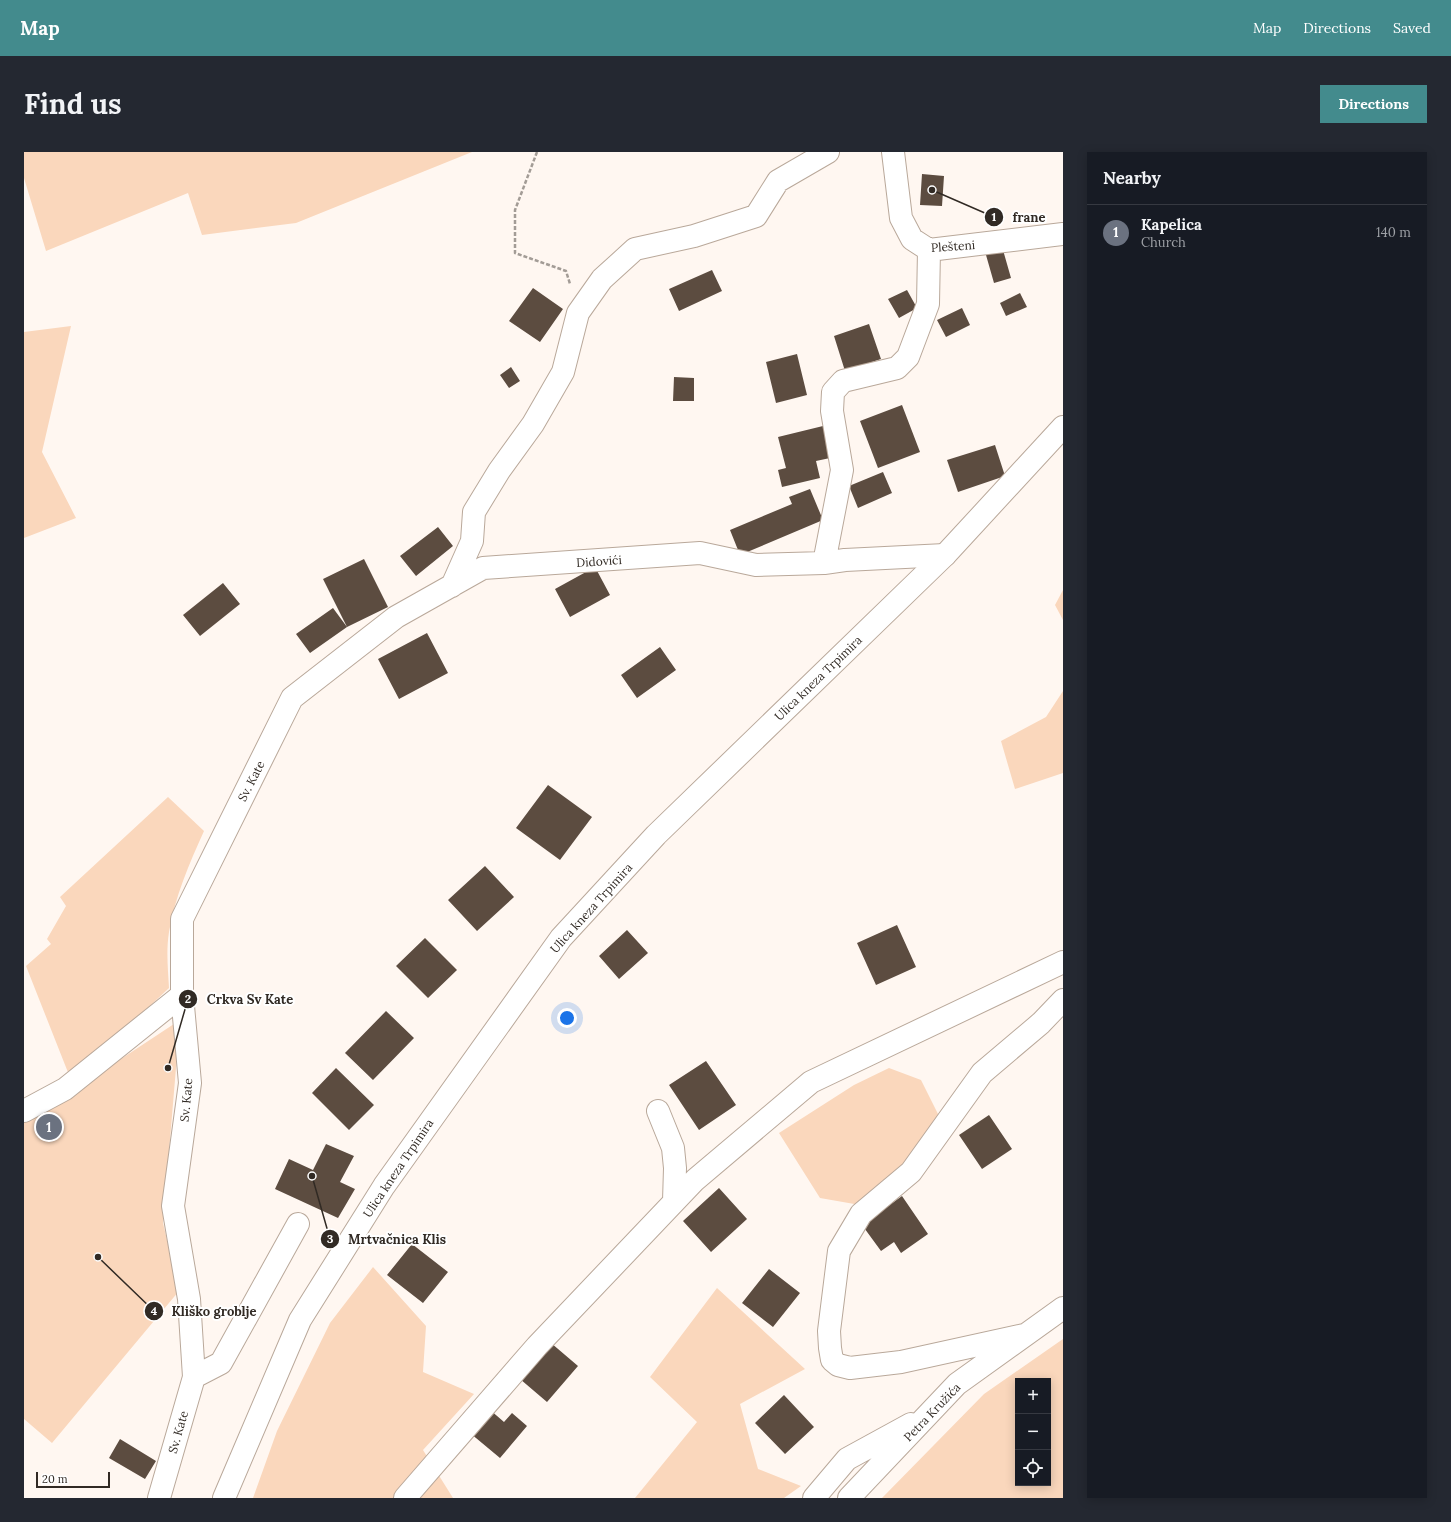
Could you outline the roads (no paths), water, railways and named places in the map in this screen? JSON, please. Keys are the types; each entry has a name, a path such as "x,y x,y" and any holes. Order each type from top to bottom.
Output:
{"street":[{"path":"452,586 472,541 474,512 499,471 533,424 563,372 578,313 602,279 635,249 694,236 756,216 778,181 828,152"},
{"name":"Plešteni","path":"894,152 901,218 912,239 929,250 1063,234"},
{"path":"824,563 842,470 832,412 833,392 843,381 897,368 908,357 928,304 929,250"},
{"name":"Ulica kneza Trpimira","path":"224,1498 300,1320 384,1186 561,938 656,835 945,555 1063,427"},
{"name":"Didovići","path":"292,698 396,617 483,568 700,553 756,565 824,563 846,560 945,555"},
{"name":"Sv. Kate","path":"159,1498 194,1377 189,1299 173,1206 190,1083 182,995 182,919 292,698"},
{"path":"405,1498 537,1346 674,1201 695,1180 811,1082 1063,962"},
{"path":"24,1111 64,1089 182,995"},
{"path":"1024,1335 901,1362 850,1368 838,1365 832,1360 829,1331 839,1251 861,1214 911,1172 982,1073 1041,1023 1063,1000"},
{"path":"658,1110 673,1148 675,1168 674,1201"},
{"path":"194,1377 221,1363 298,1224"},
{"name":"Petra Kružića","path":"849,1498 957,1384 1063,1308"},
{"path":"814,1498 847,1459 930,1414"}],"place":[{"name":"frane","path":"932,190"},
{"name":"Crkva Sv Kate","path":"168,1068"},
{"name":"Kapelica","path":"49,1127"},
{"name":"Mrtvačnica Klis","path":"312,1176"},
{"name":"Kliško groblje","path":"98,1257"}]}
